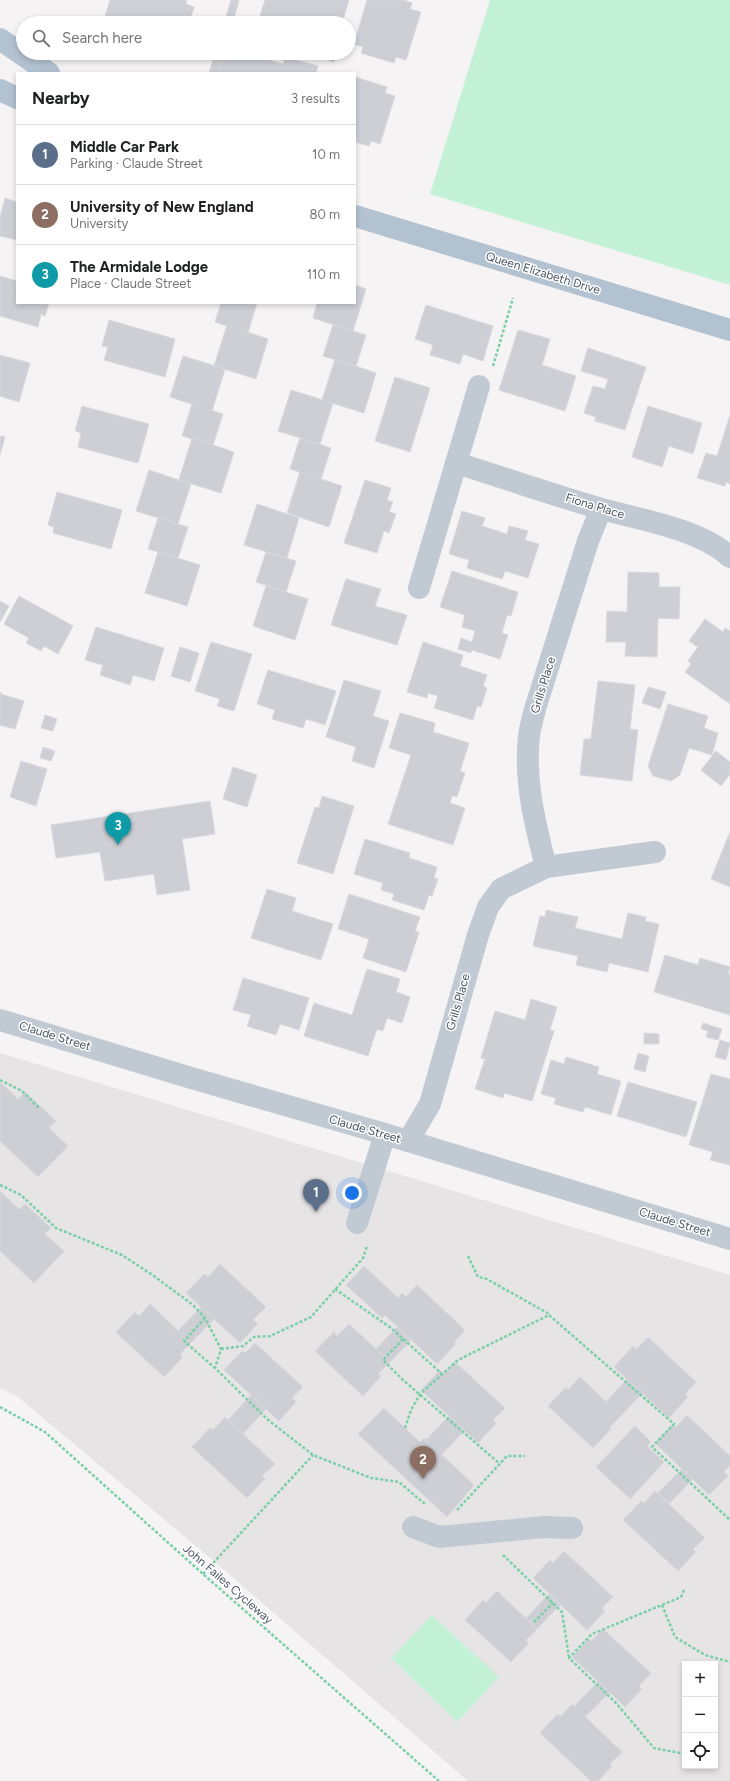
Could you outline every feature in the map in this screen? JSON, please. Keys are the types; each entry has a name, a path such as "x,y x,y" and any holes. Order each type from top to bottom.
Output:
{"main road":[{"path":"0,39 16,50"},
{"path":"30,60 48,72"},
{"path":"0,90 16,98"},
{"name":"Queen Elizabeth Drive","path":"356,216 730,330"}],"street":[{"path":"419,588 478,386"},
{"name":"Fiona Place","path":"456,463 601,509 692,535 724,552 730,557"},
{"name":"Grills Place","path":"546,867 530,797 528,767 529,736 588,541 601,509"},
{"name":"Grills Place","path":"408,1141 430,1104 478,935 488,907 501,889 546,867 655,852"},
{"name":"Claude Street","path":"0,1020 188,1078 385,1134 730,1239"},
{"path":"363,1231 385,1134"},
{"path":"413,1527 439,1536 544,1527 572,1528"}],"path":[{"path":"478,386 494,366 513,298"},
{"path":"0,1080 22,1091 40,1109"},
{"path":"0,1185 21,1195 56,1228 122,1255 154,1276 193,1305 205,1318 221,1349 215,1368"},
{"path":"221,1349 243,1346 254,1337 270,1336 311,1318 363,1258 363,1231"},
{"path":"468,1256 478,1277 487,1279 549,1315 674,1424 652,1447 730,1520"},
{"path":"336,1289 391,1328 442,1374"},
{"path":"405,1428 411,1410 420,1394 458,1360 549,1315"},
{"path":"205,1318 184,1341 215,1368 267,1419 313,1455 371,1478 399,1482 431,1509"},
{"path":"403,1339 383,1360 500,1464"},
{"name":"John Failes Cycleway","path":"0,1407 45,1432 203,1574 439,1781"},
{"path":"203,1574 313,1455"},
{"path":"457,1511 507,1456 525,1456"},
{"path":"480,1533 562,1612 569,1658 616,1703 654,1748 682,1753"},
{"path":"569,1658 592,1634 681,1597 684,1590"},
{"path":"534,1622 553,1603"},
{"path":"662,1605 675,1637 705,1655 730,1662"}],"shaded area":[{"path":"0,1053 730,1275 730,1781 468,1781 215,1562 18,1397 0,1388"}],"green space":[{"path":"490,0 730,0 730,285 430,194"},
{"path":"432,1615 499,1677 457,1722 391,1658"}],"building":[{"path":"110,0 186,0 186,4 194,7 191,16 105,16"},
{"path":"231,0 239,0 235,16 226,16"},
{"path":"265,0 349,0 344,16 260,16"},
{"path":"367,0 404,0 412,3 410,9 421,12 406,60 396,57 394,63 361,53 363,47 356,45 356,37"},
{"path":"213,60 222,60 218,72 209,72"},
{"path":"222,60 269,60 283,64 284,60 296,60 318,66 316,72 218,72"},
{"path":"356,77 387,87 385,93 395,96 380,144 371,141 369,146 356,142"},
{"path":"5,198 16,202 16,240 0,236 0,217"},
{"path":"0,276 16,281 16,304 49,304 45,316 41,314 38,327 0,316"},
{"path":"356,285 366,289 353,331 313,318 317,304 356,304"},
{"path":"221,304 257,304 248,333 215,322"},
{"path":"426,305 493,326 483,361 463,354 460,364 430,355 433,345 415,339"},
{"path":"109,320 175,339 165,377 104,360 108,347 102,346"},
{"path":"227,325 268,339 256,379 214,366"},
{"path":"333,325 366,335 356,366 323,356"},
{"path":"518,330 550,339 542,365 576,376 565,411 499,390"},
{"path":"588,348 646,367 625,430 595,421 596,417 584,413 593,386 605,389 608,379 581,371"},
{"path":"0,355 30,363 19,402 0,396"},
{"path":"183,356 225,369 212,411 170,397"},
{"path":"335,359 376,373 364,413 322,400"},
{"path":"395,377 430,388 410,452 375,441"},
{"path":"291,390 333,403 320,444 278,431"},
{"path":"192,404 223,414 213,445 182,436"},
{"path":"82,406 149,424 138,463 78,447 81,433 75,431"},
{"path":"648,406 702,423 693,454 669,446 662,467 632,457"},
{"path":"730,415 730,484 726,482 725,486 697,478 706,453 717,456"},
{"path":"0,436 5,437 0,455"},
{"path":"192,438 234,452 221,493 179,480"},
{"path":"300,438 331,448 321,479 290,469"},
{"path":"149,470 191,484 178,524 136,511"},
{"path":"300,472 342,486 329,527 287,513"},
{"path":"365,480 391,488 387,500 393,502 389,512 396,514 389,533 384,531 377,553 344,543"},
{"path":"57,492 122,510 111,549 53,533 54,527 48,525"},
{"path":"257,504 299,518 287,558 244,545"},
{"path":"462,511 485,518 482,526 507,534 509,526 528,531 525,540 539,544 528,578 505,571 502,579 467,568 469,560 449,554"},
{"path":"158,518 188,527 178,558 148,549"},
{"path":"158,552 200,565 187,606 145,593"},
{"path":"266,552 296,561 286,592 256,582"},
{"path":"452,571 518,592 511,616 507,615 502,633 508,635 500,659 472,650 471,653 458,649 461,638 472,642 475,631 462,627 465,615 440,607"},
{"path":"628,572 659,573 659,587 680,587 679,619 658,618 657,657 625,656 626,642 606,642 607,611 627,612"},
{"path":"346,579 381,589 375,606 407,615 397,645 331,625"},
{"path":"266,586 308,599 295,640 253,626"},
{"path":"19,596 73,626 58,654 44,646 41,651 26,643 29,638 4,624"},
{"path":"0,601 9,606 0,622"},
{"path":"705,619 723,632 725,628 730,631 730,704 685,672 691,664 688,661 698,647 689,641"},
{"path":"96,627 164,648 154,681 133,675 130,685 100,675 103,665 85,660"},
{"path":"211,642 252,654 234,711 217,706 220,699 195,691"},
{"path":"423,642 463,655 460,666 487,675 483,686 487,688 481,707 477,706 473,720 434,708 438,696 428,693 427,698 407,692"},
{"path":"180,647 199,653 190,682 171,676"},
{"path":"268,670 336,691 325,725 306,719 303,728 272,719 275,710 257,704"},
{"path":"344,680 381,691 373,716 389,721 374,768 352,761 356,747 326,737"},
{"path":"598,681 635,685 630,729 638,730 632,781 580,775 584,739 591,739"},
{"path":"648,687 666,692 660,709 642,703"},
{"path":"0,692 1,694 24,701 15,729 0,725"},
{"path":"668,704 708,716 704,728 718,733 712,755 689,748 680,775 671,781 653,776 648,766"},
{"path":"400,713 435,723 433,732 469,743 460,771 465,773 457,797 452,796 450,803 465,808 453,845 388,824 411,755 389,748"},
{"path":"45,715 57,719 53,731 41,728"},
{"path":"43,747 55,751 51,761 40,758"},
{"path":"716,751 730,762 730,774 721,786 701,770"},
{"path":"21,761 47,769 36,806 10,797"},
{"path":"233,767 257,775 247,807 223,799"},
{"path":"322,796 354,806 333,874 297,863 315,807 319,808"},
{"path":"210,801 215,834 182,839 190,890 157,895 154,874 105,881 100,852 56,858 51,825"},
{"path":"730,832 730,887 711,879"},
{"path":"365,839 410,853 409,858 437,867 434,878 438,879 432,896 429,895 424,910 392,900 394,894 381,890 383,883 354,874"},
{"path":"267,889 296,898 292,911 333,924 321,960 251,938"},
{"path":"349,894 420,917 415,931 419,932 406,972 363,958 369,939 338,929"},
{"path":"546,910 578,917 575,928 622,939 628,913 646,917 645,921 659,924 648,972 609,963 607,972 576,965 578,956 533,946 540,916 545,917"},
{"path":"665,955 698,965 700,958 730,967 728,974 730,974 730,1015 654,992"},
{"path":"367,969 400,979 396,992 410,997 402,1023 387,1018 383,1031 377,1029 368,1056 304,1036 314,1003 352,1015"},
{"path":"243,978 309,998 299,1030 280,1024 276,1035 247,1026 251,1015 233,1010"},
{"path":"531,999 557,1007 550,1030 554,1031 532,1101 504,1093 503,1098 475,1089 485,1059 481,1058 495,1011 525,1020"},
{"path":"703,1023 722,1029 718,1040 706,1037 708,1031 701,1029"},
{"path":"644,1033 659,1034 659,1044 644,1044"},
{"path":"720,1040 730,1043 726,1060 715,1057"},
{"path":"638,1053 649,1056 645,1072 634,1069"},
{"path":"566,1057 599,1067 597,1074 621,1081 611,1115 585,1107 583,1112 554,1104 556,1098 541,1094 551,1060 564,1064"},
{"path":"711,1074 730,1079 730,1165 710,1160 713,1152 689,1145"},
{"path":"0,1082 18,1099 25,1092 56,1121 49,1128 68,1146 38,1177 0,1141"},
{"path":"628,1082 697,1102 686,1137 617,1116"},
{"path":"0,1191 19,1209 25,1204 51,1228 45,1234 64,1251 34,1283 0,1251"},
{"path":"220,1264 266,1307 253,1320 258,1324 240,1343 186,1293 204,1274 208,1277"},
{"path":"364,1266 398,1298 402,1293 406,1297 417,1285 465,1330 454,1342 456,1344 437,1364 385,1315 382,1318 346,1285"},
{"path":"150,1304 191,1343 180,1354 183,1357 164,1377 116,1332 135,1312 139,1316"},
{"path":"201,1307 214,1319 191,1343 178,1331"},
{"path":"349,1324 390,1362 378,1374 381,1376 363,1396 315,1351 334,1332 337,1336"},
{"path":"397,1327 411,1340 390,1362 376,1349"},
{"path":"648,1337 696,1382 685,1394 688,1397 669,1418 614,1367 633,1346 637,1349"},
{"path":"255,1343 303,1387 292,1398 296,1402 279,1421 224,1370 242,1351 245,1353"},
{"path":"455,1362 505,1408 493,1420 496,1423 478,1443 421,1390 440,1370 444,1374"},
{"path":"580,1377 621,1416 593,1448 548,1406 566,1387 568,1390"},
{"path":"627,1379 642,1393 621,1416 606,1402"},
{"path":"251,1395 266,1409 243,1434 228,1420"},
{"path":"384,1408 420,1442 424,1438 474,1485 447,1517 358,1434"},
{"path":"687,1415 730,1456 730,1465 724,1472 728,1476 709,1495 655,1443 673,1424 676,1427"},
{"path":"449,1416 465,1430 441,1455 426,1440"},
{"path":"225,1417 275,1464 262,1476 265,1479 247,1498 192,1447 210,1428 213,1430"},
{"path":"635,1426 651,1442 647,1446 664,1462 630,1499 596,1467"},
{"path":"682,1469 693,1479 669,1504 658,1493"},
{"path":"655,1491 705,1538 693,1549 696,1552 678,1571 623,1520 641,1501 644,1503"},
{"path":"564,1551 613,1597 602,1608 605,1611 587,1630 533,1578 550,1560 553,1563"},
{"path":"497,1591 537,1629 526,1640 529,1643 511,1662 465,1620 483,1600 486,1603"},
{"path":"549,1594 560,1605 537,1629 526,1618"},
{"path":"603,1629 651,1673 639,1686 642,1689 625,1707 572,1657 589,1639 591,1641"},
{"path":"598,1681 610,1692 585,1717 574,1707"},
{"path":"572,1704 622,1752 610,1764 612,1766 598,1781 591,1781 540,1733 558,1714 560,1717"}],"place":[{"name":"The Armidale Lodge","path":"118,845"},
{"name":"Middle Car Park","path":"316,1212"},
{"name":"University of New England","path":"423,1479"}]}
